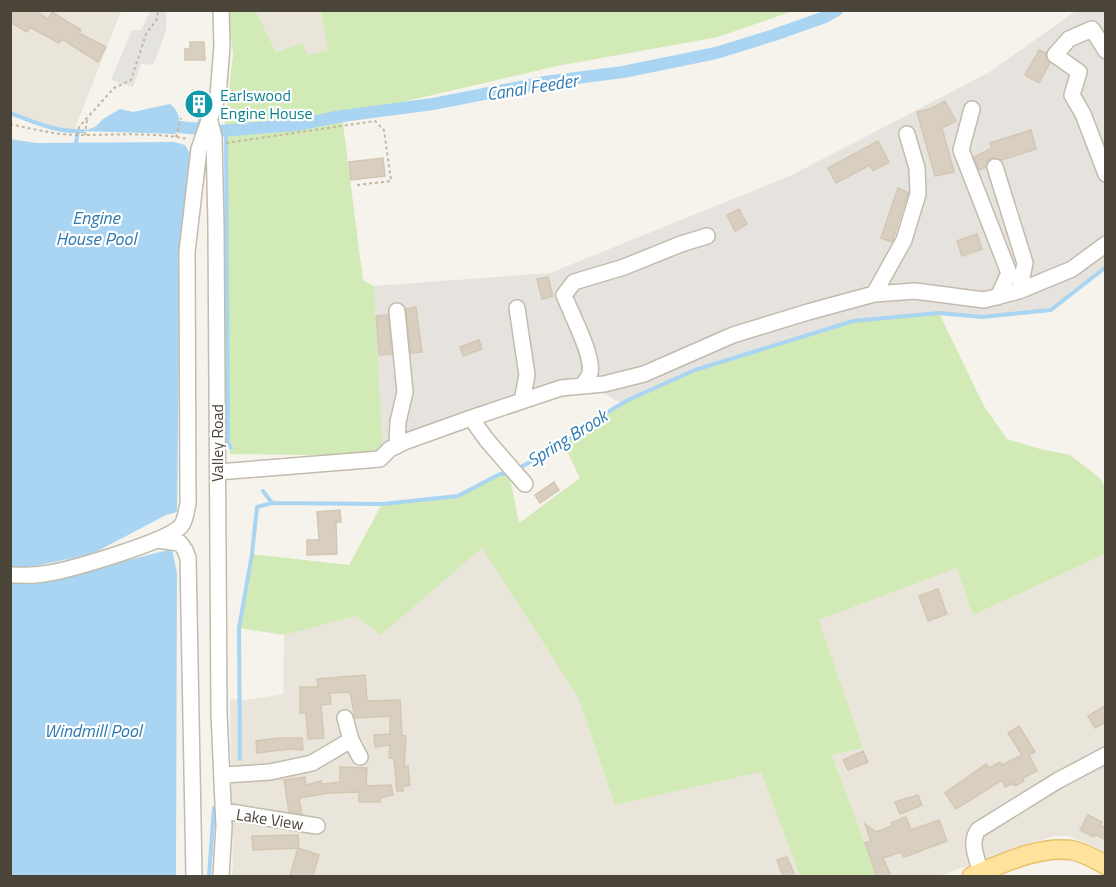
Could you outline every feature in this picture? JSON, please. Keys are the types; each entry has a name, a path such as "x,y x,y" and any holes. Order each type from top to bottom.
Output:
{"main road":[{"path":"976,874 1017,858 1059,850 1081,853 1106,865"}],"street":[{"name":"Valley Road","path":"221,10 222,46 218,94 210,122 214,137 216,225 219,713 224,811 221,876"},
{"path":"1106,51 1092,29 1069,39 1055,55 1079,72 1072,95 1083,114 1106,174"},
{"path":"972,109 962,150 1009,273 998,297"},
{"path":"10,575 41,575 64,571 156,540 182,525 186,518 188,504 187,252 202,142 210,122"},
{"path":"874,294 904,240 918,194 917,168 907,134"},
{"path":"995,167 1025,262 1019,291"},
{"path":"582,386 590,374 589,351 564,296 574,282 624,267 706,236"},
{"path":"218,472 380,459 390,449 471,418 561,388 604,384 644,374 733,335 874,294 915,291 984,300 998,297 1019,291 1072,269 1099,249 1106,238"},
{"path":"517,308 527,375 522,402"},
{"path":"397,311 405,392 398,422 397,446"},
{"path":"471,418 525,484"},
{"path":"156,540 180,543 186,550 188,558 194,876"},
{"path":"345,718 351,740 360,757"},
{"path":"223,775 270,772 312,764 351,740"},
{"path":"976,874 973,837 978,830 1057,781 1106,755"},
{"name":"Lake View","path":"224,811 317,826"}],"path":[{"path":"77,135 79,127 114,88 131,80 146,34 157,19 159,10"},
{"path":"85,134 87,118"},
{"path":"176,135 182,118"},
{"path":"229,143 375,121 384,130 391,181 357,185"},
{"path":"10,124 77,135 176,135 202,142"}],"shaded area":[{"path":"10,11 121,11 74,131 34,123 11,113"},
{"path":"149,11 166,11 166,31 153,65 141,64 133,87 111,80 132,30 141,30"},
{"path":"256,11 321,11 329,50 306,55 301,43 276,52"},
{"path":"1076,11 1105,11 1105,267 1051,310 982,317 939,313 756,351 695,370 628,400 619,402 592,387 476,421 383,456 374,286 550,273 790,176 988,73"},
{"path":"482,548 578,697 615,805 761,772 800,876 231,876 233,866 230,699 246,700 283,694 284,635 356,616 381,635"},
{"path":"1105,554 1105,851 1069,836 1055,836 1022,845 940,876 877,876 832,755 863,748 819,620 957,568 973,615"}],"green space":[{"path":"228,11 256,11 276,52 302,43 307,55 328,50 321,11 793,11 718,37 557,66 342,116 363,280 374,286 383,456 230,454 224,131 233,55"},
{"path":"939,313 984,406 1007,439 1070,455 1100,478 1105,487 1105,554 973,615 957,568 819,620 863,748 832,755 877,876 800,876 761,772 615,805 578,697 482,548 381,635 356,616 284,635 239,628 252,554 349,565 382,504 458,496 500,474 509,473 519,523 580,478 563,443 628,400 695,370 853,321"}],"water":[{"path":"170,104 176,110 179,118 175,134 83,131 95,127 103,119 120,109 133,112"},
{"name":"Engine House Pool","path":"10,139 36,143 174,142 185,145 191,155 180,242 177,512 166,515 92,554 31,567 10,567"},
{"name":"Windmill Pool","path":"172,549 177,573 176,876 11,876 11,583 54,579"}],"building":[{"path":"10,10 34,10 48,19 52,12 81,30 79,33 106,47 98,62 62,39 59,43 30,27 27,32 10,22"},
{"path":"190,42 204,42 205,60 185,60 185,49 190,49"},
{"path":"1039,50 1046,53 1046,59 1050,63 1039,83 1025,75"},
{"name":"Earlswood Engine House","path":"193,90 203,93 201,97 207,98 201,114 188,111"},
{"path":"945,101 956,121 942,128 954,172 935,176 917,112"},
{"path":"1031,130 1036,149 1002,160 992,158 987,161 986,167 979,170 974,157 992,148 990,143"},
{"path":"878,141 889,162 873,171 870,165 836,183 828,168"},
{"path":"383,158 385,176 351,180 349,162"},
{"path":"898,188 908,193 892,242 881,238"},
{"path":"739,209 747,224 735,231 727,215"},
{"path":"977,234 982,249 962,256 957,241"},
{"path":"548,277 553,296 542,299 537,279"},
{"path":"416,307 422,352 411,353 406,309"},
{"path":"388,315 391,354 379,355 376,316"},
{"path":"479,340 482,349 463,356 460,347"},
{"path":"554,482 559,490 540,503 535,495"},
{"path":"340,510 341,522 336,522 337,554 307,555 307,540 319,540 317,512"},
{"path":"938,589 947,614 928,621 919,596"},
{"path":"365,675 367,701 400,700 402,735 406,736 404,767 408,766 410,785 403,786 403,791 397,791 394,759 389,758 390,745 375,747 374,735 390,734 390,716 355,718 350,692 330,693 331,704 321,705 324,738 308,739 306,713 300,713 300,687 318,687 317,679"},
{"path":"1106,705 1106,722 1095,728 1088,716"},
{"path":"1019,726 1035,752 1029,755 1037,771 1023,778 1024,781 1015,786 1013,783 1005,787 1002,780 956,809 945,793 986,764 989,768 1000,762 1002,765 1022,755 1008,733"},
{"path":"302,738 303,750 290,749 257,753 256,741"},
{"path":"863,751 868,762 848,770 843,760"},
{"path":"340,767 367,768 366,786 391,785 393,795 380,798 380,802 359,802 359,792 329,793 299,798 302,814 289,812 284,780 305,777 306,785 321,781 322,784 340,782"},
{"path":"918,795 922,805 900,814 895,802"},
{"path":"1088,815 1102,822 1100,825 1106,828 1106,840 1080,830"},
{"path":"906,817 911,830 939,820 947,841 904,857 901,852 883,858 891,876 877,876 865,843 871,841 865,824 876,832"},
{"path":"298,835 299,848 253,850 252,836"},
{"path":"298,848 319,855 313,876 290,876"},
{"path":"787,857 795,876 783,876 777,860"}],"waterway":[{"name":"Canal Feeder","path":"219,131 296,125 342,116 433,104 545,82 623,72 716,53 825,17 837,10"},
{"path":"10,113 55,129 83,131"},
{"path":"197,129 202,114"},
{"name":"Canal Feeder","path":"179,127 200,129"},
{"path":"76,143 78,131"},
{"path":"226,131 228,443 231,448"},
{"name":"Spring Brook","path":"516,470 563,443 628,400 695,370 853,321 939,313 982,317 1051,310 1106,267"},
{"name":"Spring Brook","path":"240,759 239,628 252,554 257,507 272,503 382,504 458,496 500,474 509,473"},
{"path":"263,491 272,503"},
{"path":"209,876 214,808"}],"place":[{"name":"Earlswood Engine House","path":"199,104"}]}
